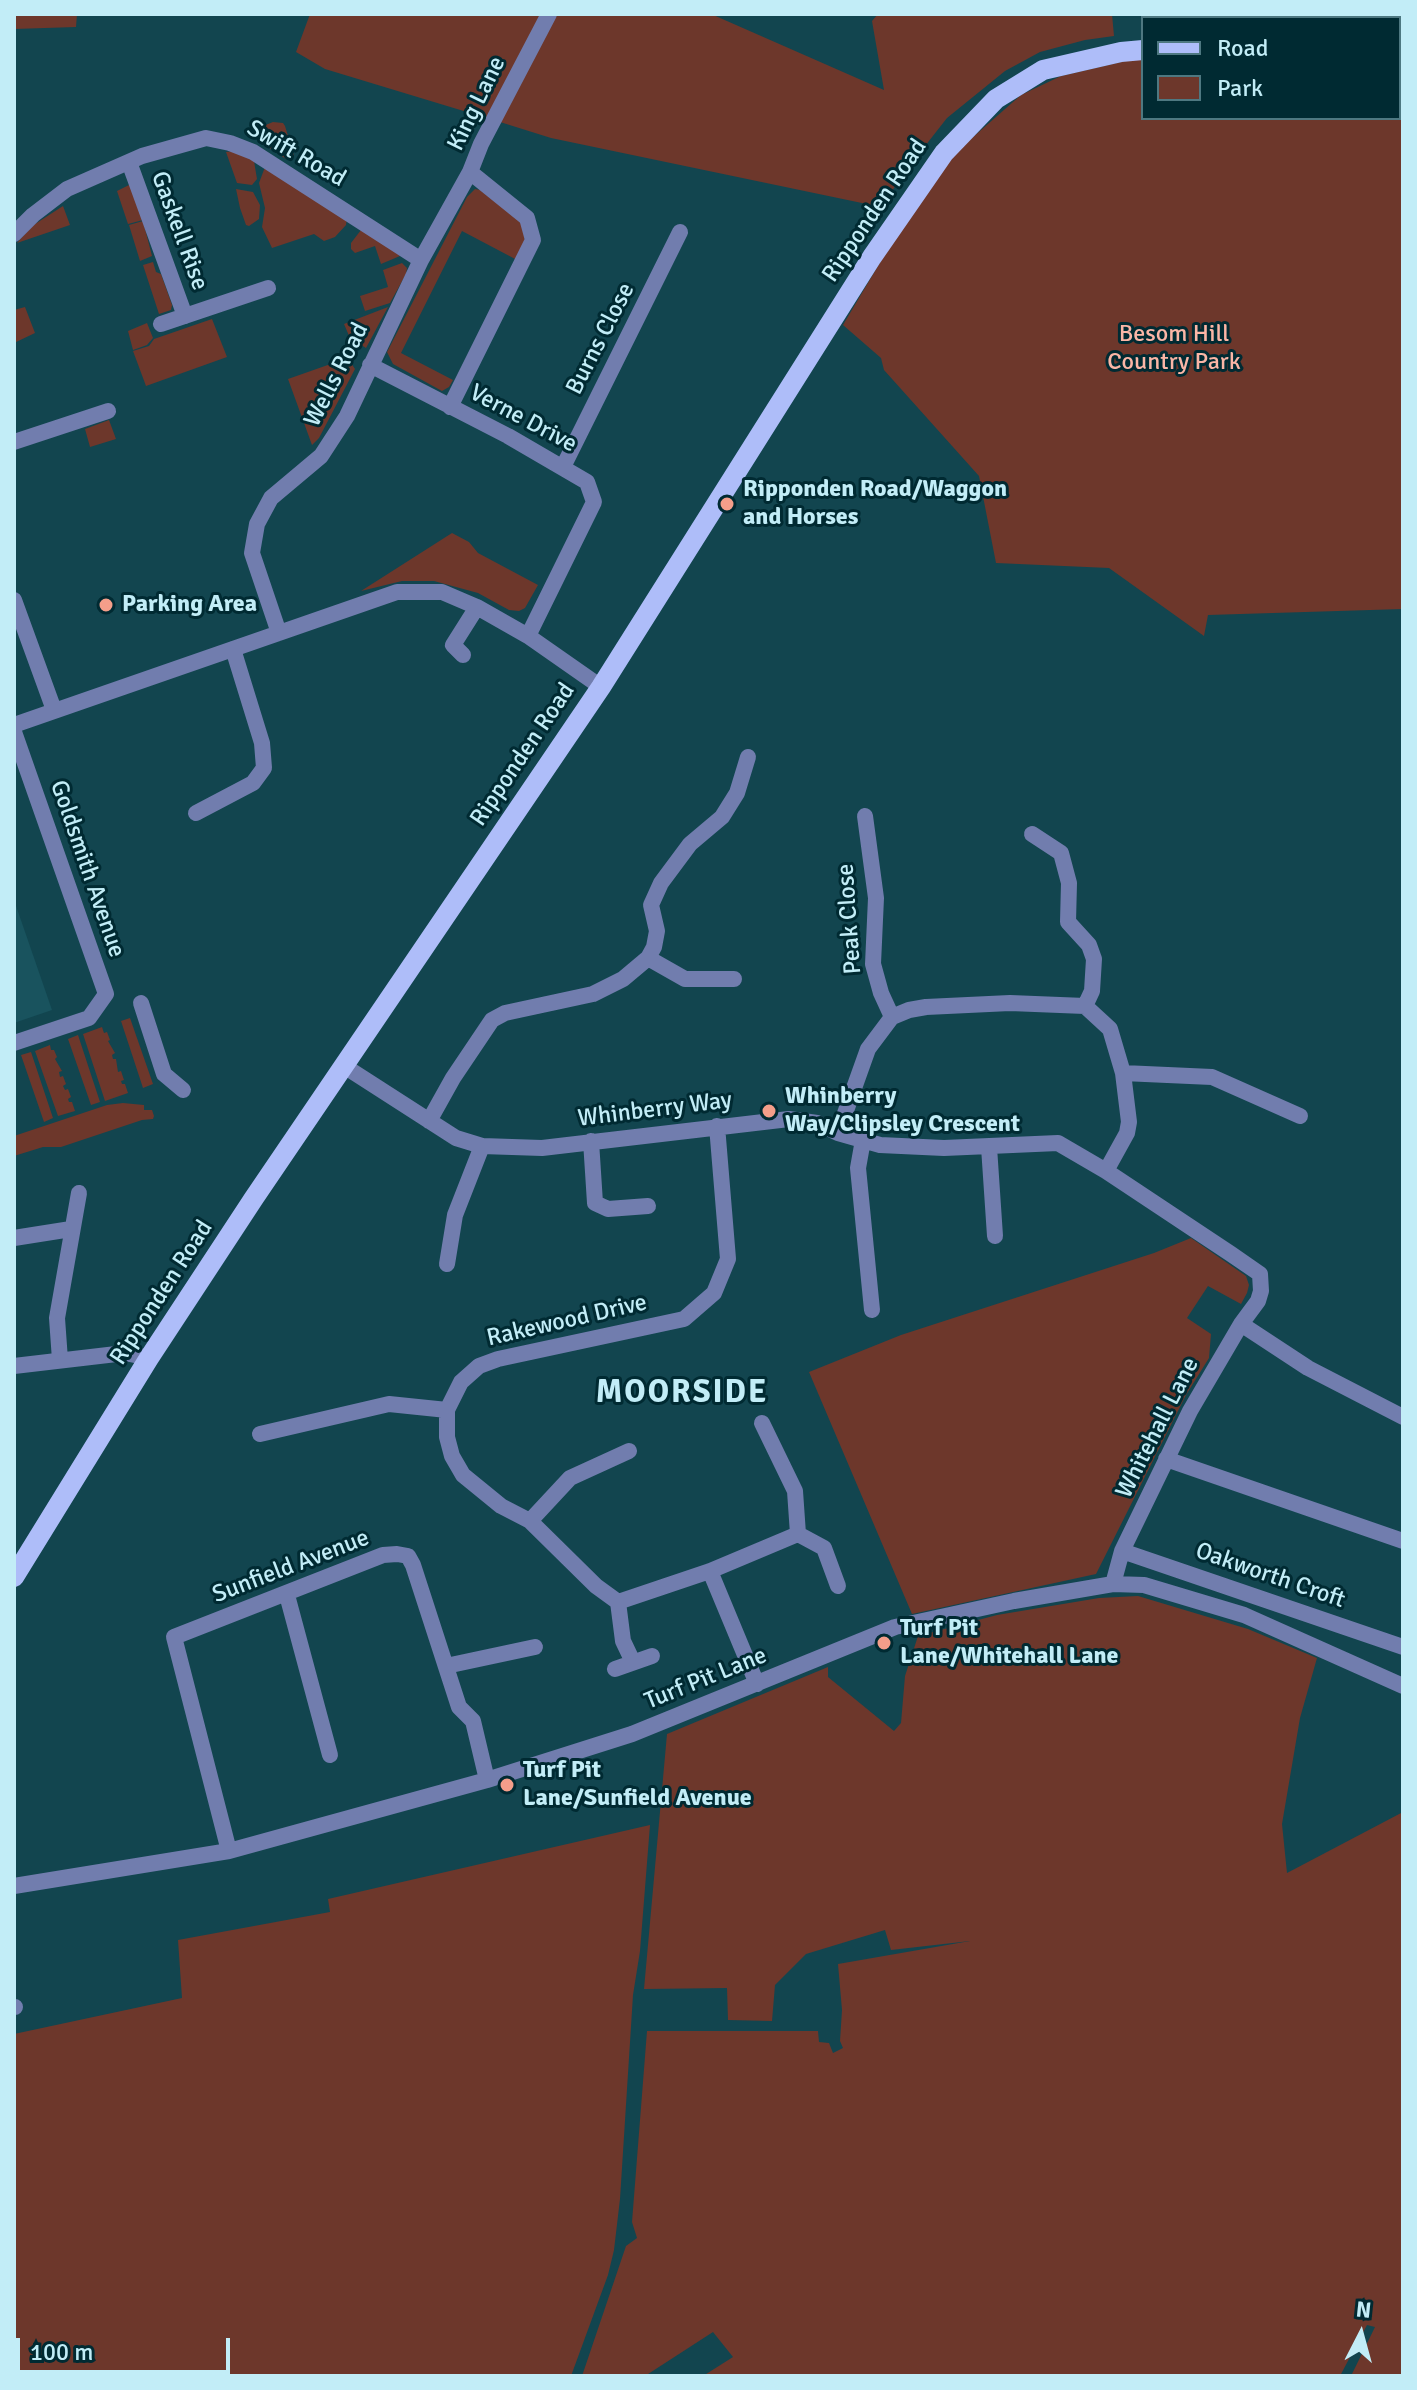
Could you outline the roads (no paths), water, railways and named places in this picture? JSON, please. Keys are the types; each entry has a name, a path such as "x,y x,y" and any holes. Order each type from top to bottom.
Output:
{"main road":[{"name":"Ripponden Road","path":"14,1577 149,1358 601,687 872,257 944,153 996,99 1043,70 1141,50"}],"street":[{"name":"King Lane","path":"470,172 481,144 549,14"},
{"name":"Swift Road","path":"14,234 67,189 156,151 206,138 242,147 421,260"},
{"name":"Gaskell Rise","path":"129,162 185,316"},
{"name":"Wells Road","path":"279,633 252,553 257,524 271,498 321,456 347,416 421,260 470,172"},
{"path":"450,407 533,240 527,218 470,172"},
{"name":"Burns Close","path":"563,467 680,232"},
{"name":"Gaskell Rise","path":"161,324 268,288"},
{"name":"Verne Drive","path":"370,365 587,482 594,502 528,636"},
{"path":"14,442 108,411"},
{"path":"14,725 397,592 442,592 477,607 528,636 601,687"},
{"path":"14,600 18,624 54,710"},
{"path":"463,655 453,645 477,607"},
{"path":"196,813 253,783 264,768 262,743 233,649"},
{"name":"Goldsmith Avenue","path":"14,732 106,994 89,1018 14,1043"},
{"path":"429,1121 492,1020 505,1013 593,994 623,979 648,958 657,931 651,905 661,883 690,844 722,817 737,793 748,757"},
{"name":"Peak Close","path":"865,816 876,898 873,964 892,1017"},
{"path":"1032,834 1061,853 1069,883 1068,922 1089,945 1094,959 1092,991 1085,1006"},
{"path":"648,958 685,979 734,979"},
{"path":"141,1003 164,1074 183,1090"},
{"path":"838,1133 868,1049 892,1017 909,1010 1010,1003 1085,1006 1110,1029 1123,1073 1129,1122 1127,1133 1106,1171"},
{"name":"Whinberry Way","path":"344,1066 456,1138 482,1146 542,1148 789,1119 817,1123 838,1133 896,1146 989,1147 1058,1143 1106,1171 1260,1274 1258,1301"},
{"path":"1123,1073 1212,1077 1300,1116"},
{"name":"Rakewood Drive","path":"447,1410 461,1382 479,1366 498,1359 684,1319 714,1293 728,1259 717,1126"},
{"path":"863,1140 858,1168 872,1310"},
{"path":"591,1141 595,1203 608,1209 648,1206"},
{"path":"447,1264 455,1215 482,1146"},
{"path":"989,1147 995,1236"},
{"path":"60,1360 57,1318 79,1193"},
{"path":"14,1238 71,1229"},
{"name":"Whitehall Lane","path":"1113,1584 1122,1551 1190,1411 1258,1301"},
{"path":"1241,1324 1308,1368 1403,1417"},
{"path":"14,1366 125,1353 149,1358"},
{"path":"260,1434 389,1404 447,1410 447,1437 452,1456 463,1475 501,1506 530,1521 596,1586 618,1602 623,1641 633,1662"},
{"path":"762,1423 795,1491 798,1534"},
{"path":"530,1521 570,1478 629,1451"},
{"path":"1166,1459 1403,1541"},
{"path":"618,1602 710,1571 798,1534"},
{"path":"798,1534 824,1548 838,1586"},
{"name":"Oakworth Croft","path":"1122,1551 1403,1647"},
{"name":"Sunfield Avenue","path":"229,1851 174,1637 383,1555 408,1556 413,1565 459,1707 473,1721 487,1780"},
{"path":"710,1571 757,1684"},
{"name":"Turf Pit Lane","path":"14,1886 229,1851 597,1747 895,1627 1014,1601 1113,1584 1144,1585 1244,1615 1403,1686"},
{"path":"287,1595 330,1755"},
{"path":"446,1666 535,1647"},
{"path":"615,1669 652,1656"}],"place":[{"name":"Ripponden Road/Waggon and Horses","path":"727,504"},
{"name":"Parking Area","path":"106,605"},
{"name":"Whinberry Way/Clipsley Crescent","path":"769,1111"},
{"name":"Turf Pit Lane/Whitehall Lane","path":"884,1643"},
{"name":"Turf Pit Lane/Sunfield Avenue","path":"507,1785"}],"district":[{"name":"MOORSIDE","path":"682,1394"}],"park label":[{"name":"Besom Hill Country Park","path":"1174,349"}]}
